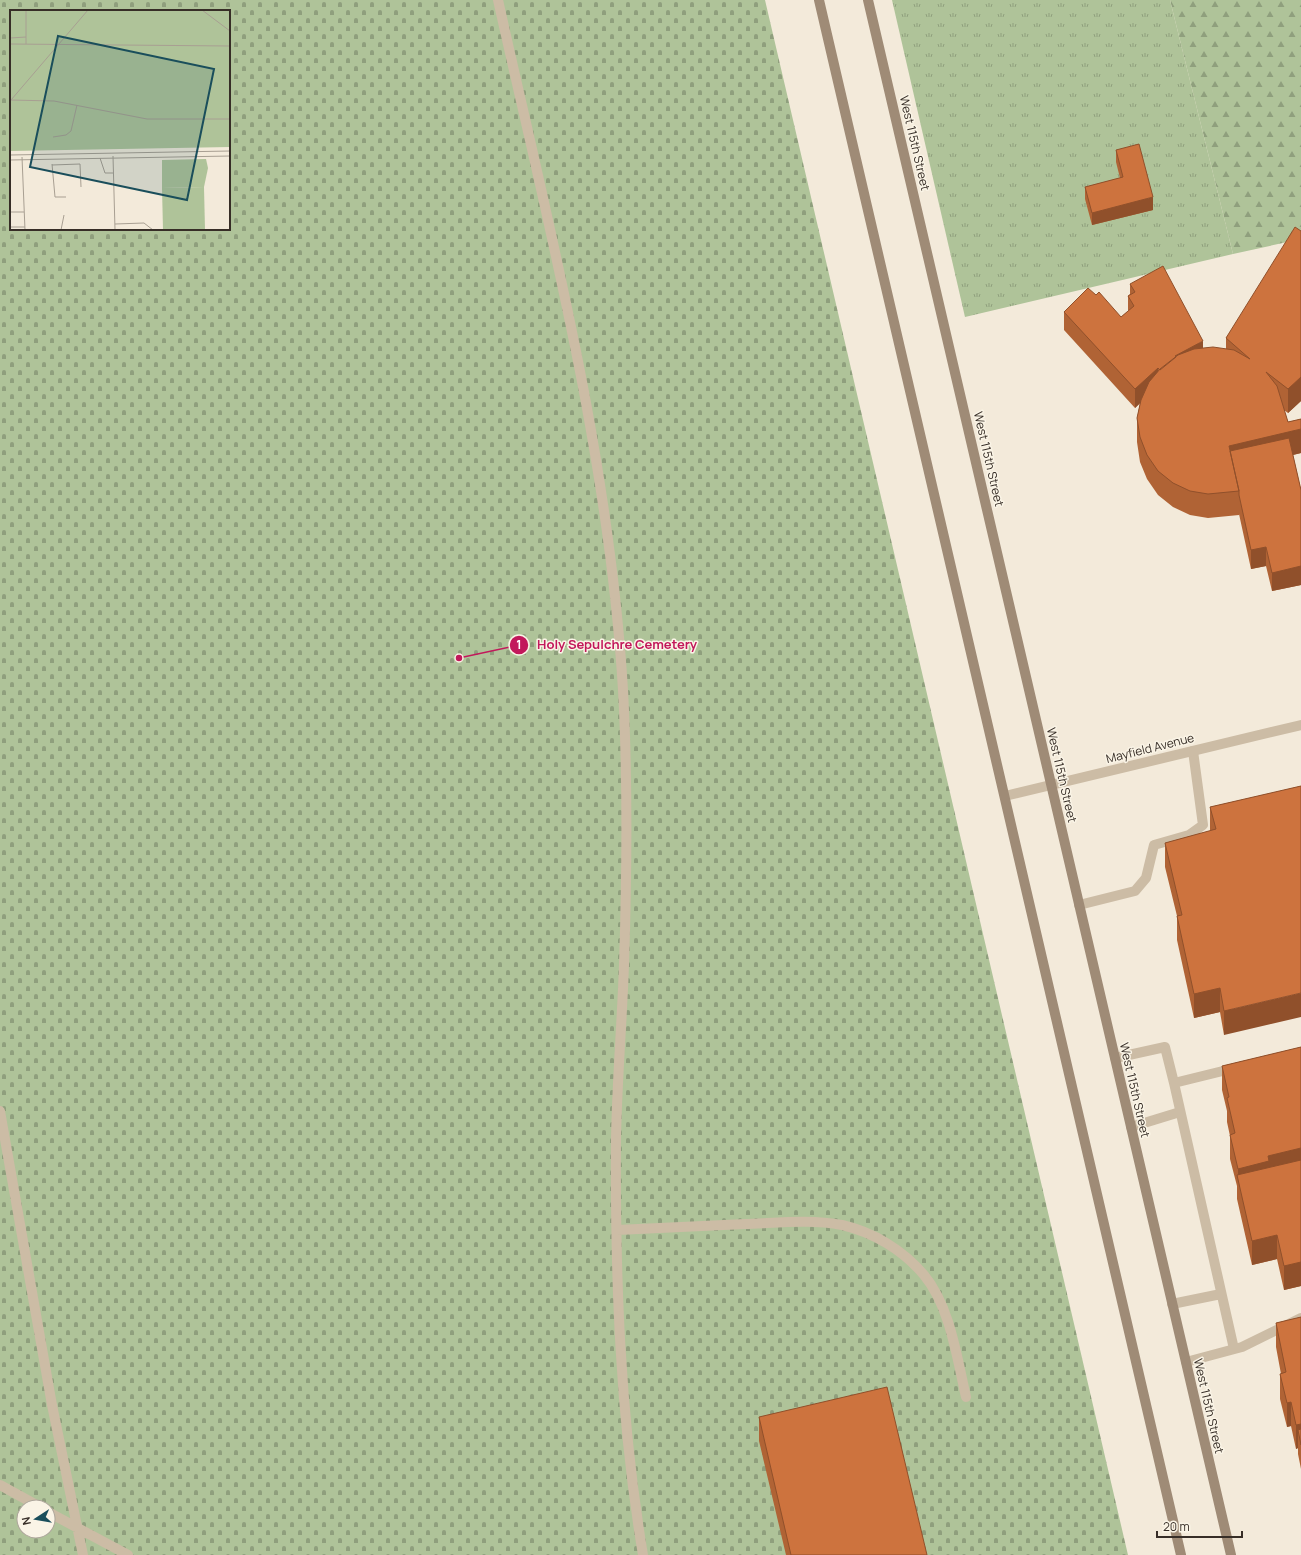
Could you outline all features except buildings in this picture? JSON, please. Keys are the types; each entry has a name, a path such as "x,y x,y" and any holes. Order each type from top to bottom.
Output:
{"street":[{"path":"498,0 566,305 584,394 597,464 617,617 623,690 627,856 616,1135 617,1230 620,1321 630,1455 642,1555"},
{"path":"819,0 1181,1555"},
{"name":"West 115th Street","path":"868,0 1231,1555"},
{"name":"Mayfield Avenue","path":"1005,796 1301,725"},
{"path":"1079,905 1135,891 1146,878 1154,845 1189,835 1203,825 1193,751"},
{"path":"1115,1058 1165,1047 1234,1349"},
{"path":"1174,1083 1249,1064"},
{"path":"0,1111 52,1405 83,1555"},
{"path":"1131,1127 1180,1112"},
{"path":"617,1230 795,1222 842,1226 872,1235 898,1250 924,1275 934,1292 940,1303 951,1333 966,1397"},
{"path":"1172,1304 1222,1294"},
{"path":"1186,1362 1234,1349 1301,1318"},
{"path":"0,1485 25,1499"},
{"path":"56,1516 128,1555"}],"green space":[{"path":"0,0 765,0 1128,1555 0,1555"},
{"path":"892,0 1170,0 1233,254 965,317"},
{"path":"1170,0 1301,0 1301,239 1233,254"}],"place":[{"name":"Holy Sepulchre Cemetery","path":"459,658"}]}
